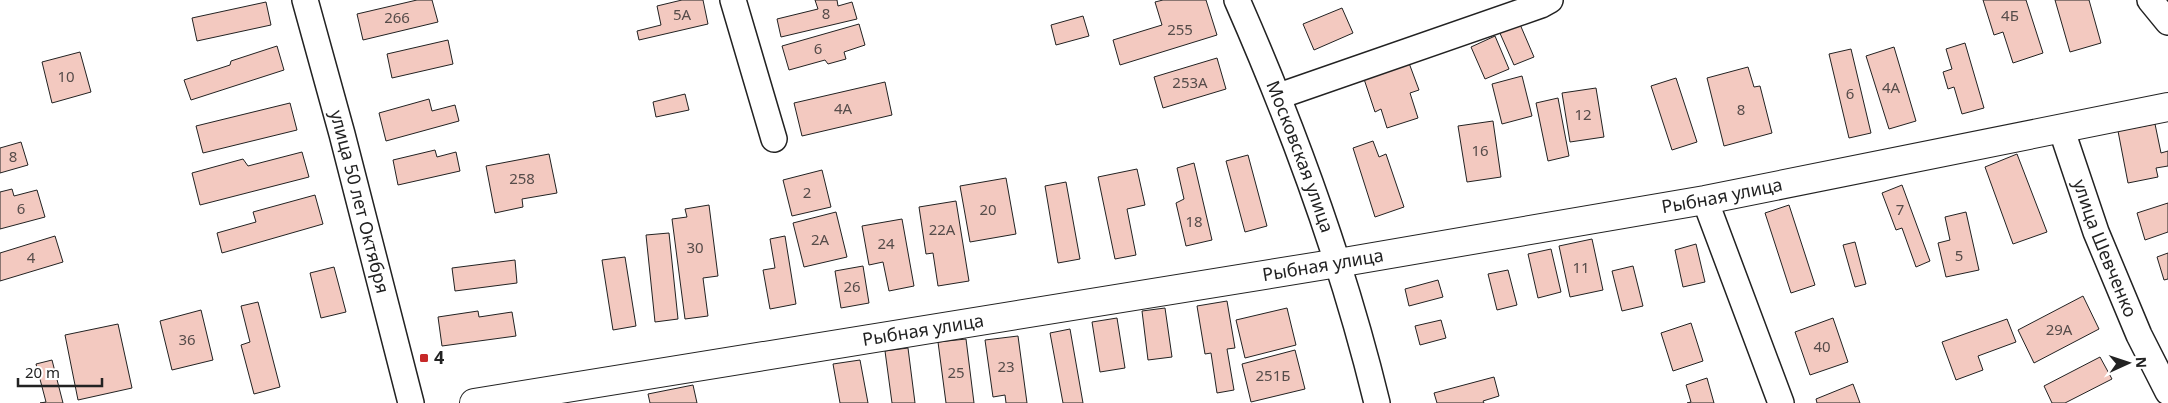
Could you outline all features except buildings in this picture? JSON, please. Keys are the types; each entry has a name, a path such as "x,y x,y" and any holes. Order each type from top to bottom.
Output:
{"street":[{"name":"улица 50 лет Октября","path":"305,0 342,134 411,403"},
{"path":"733,0 774,139"},
{"name":"Московская улица","path":"1237,0 1279,96 1311,180 1338,263 1377,403"},
{"path":"1279,96 1541,6 1550,0"},
{"path":"2150,0 2168,22"},
{"name":"Рыбная улица","path":"474,403 1338,263 1705,200 2168,107"},
{"name":"улица Шевченко","path":"2061,128 2096,232 2139,335 2168,392"},
{"path":"1705,200 1781,403"}],"place":[{"name":"4","path":"424,358"}]}
